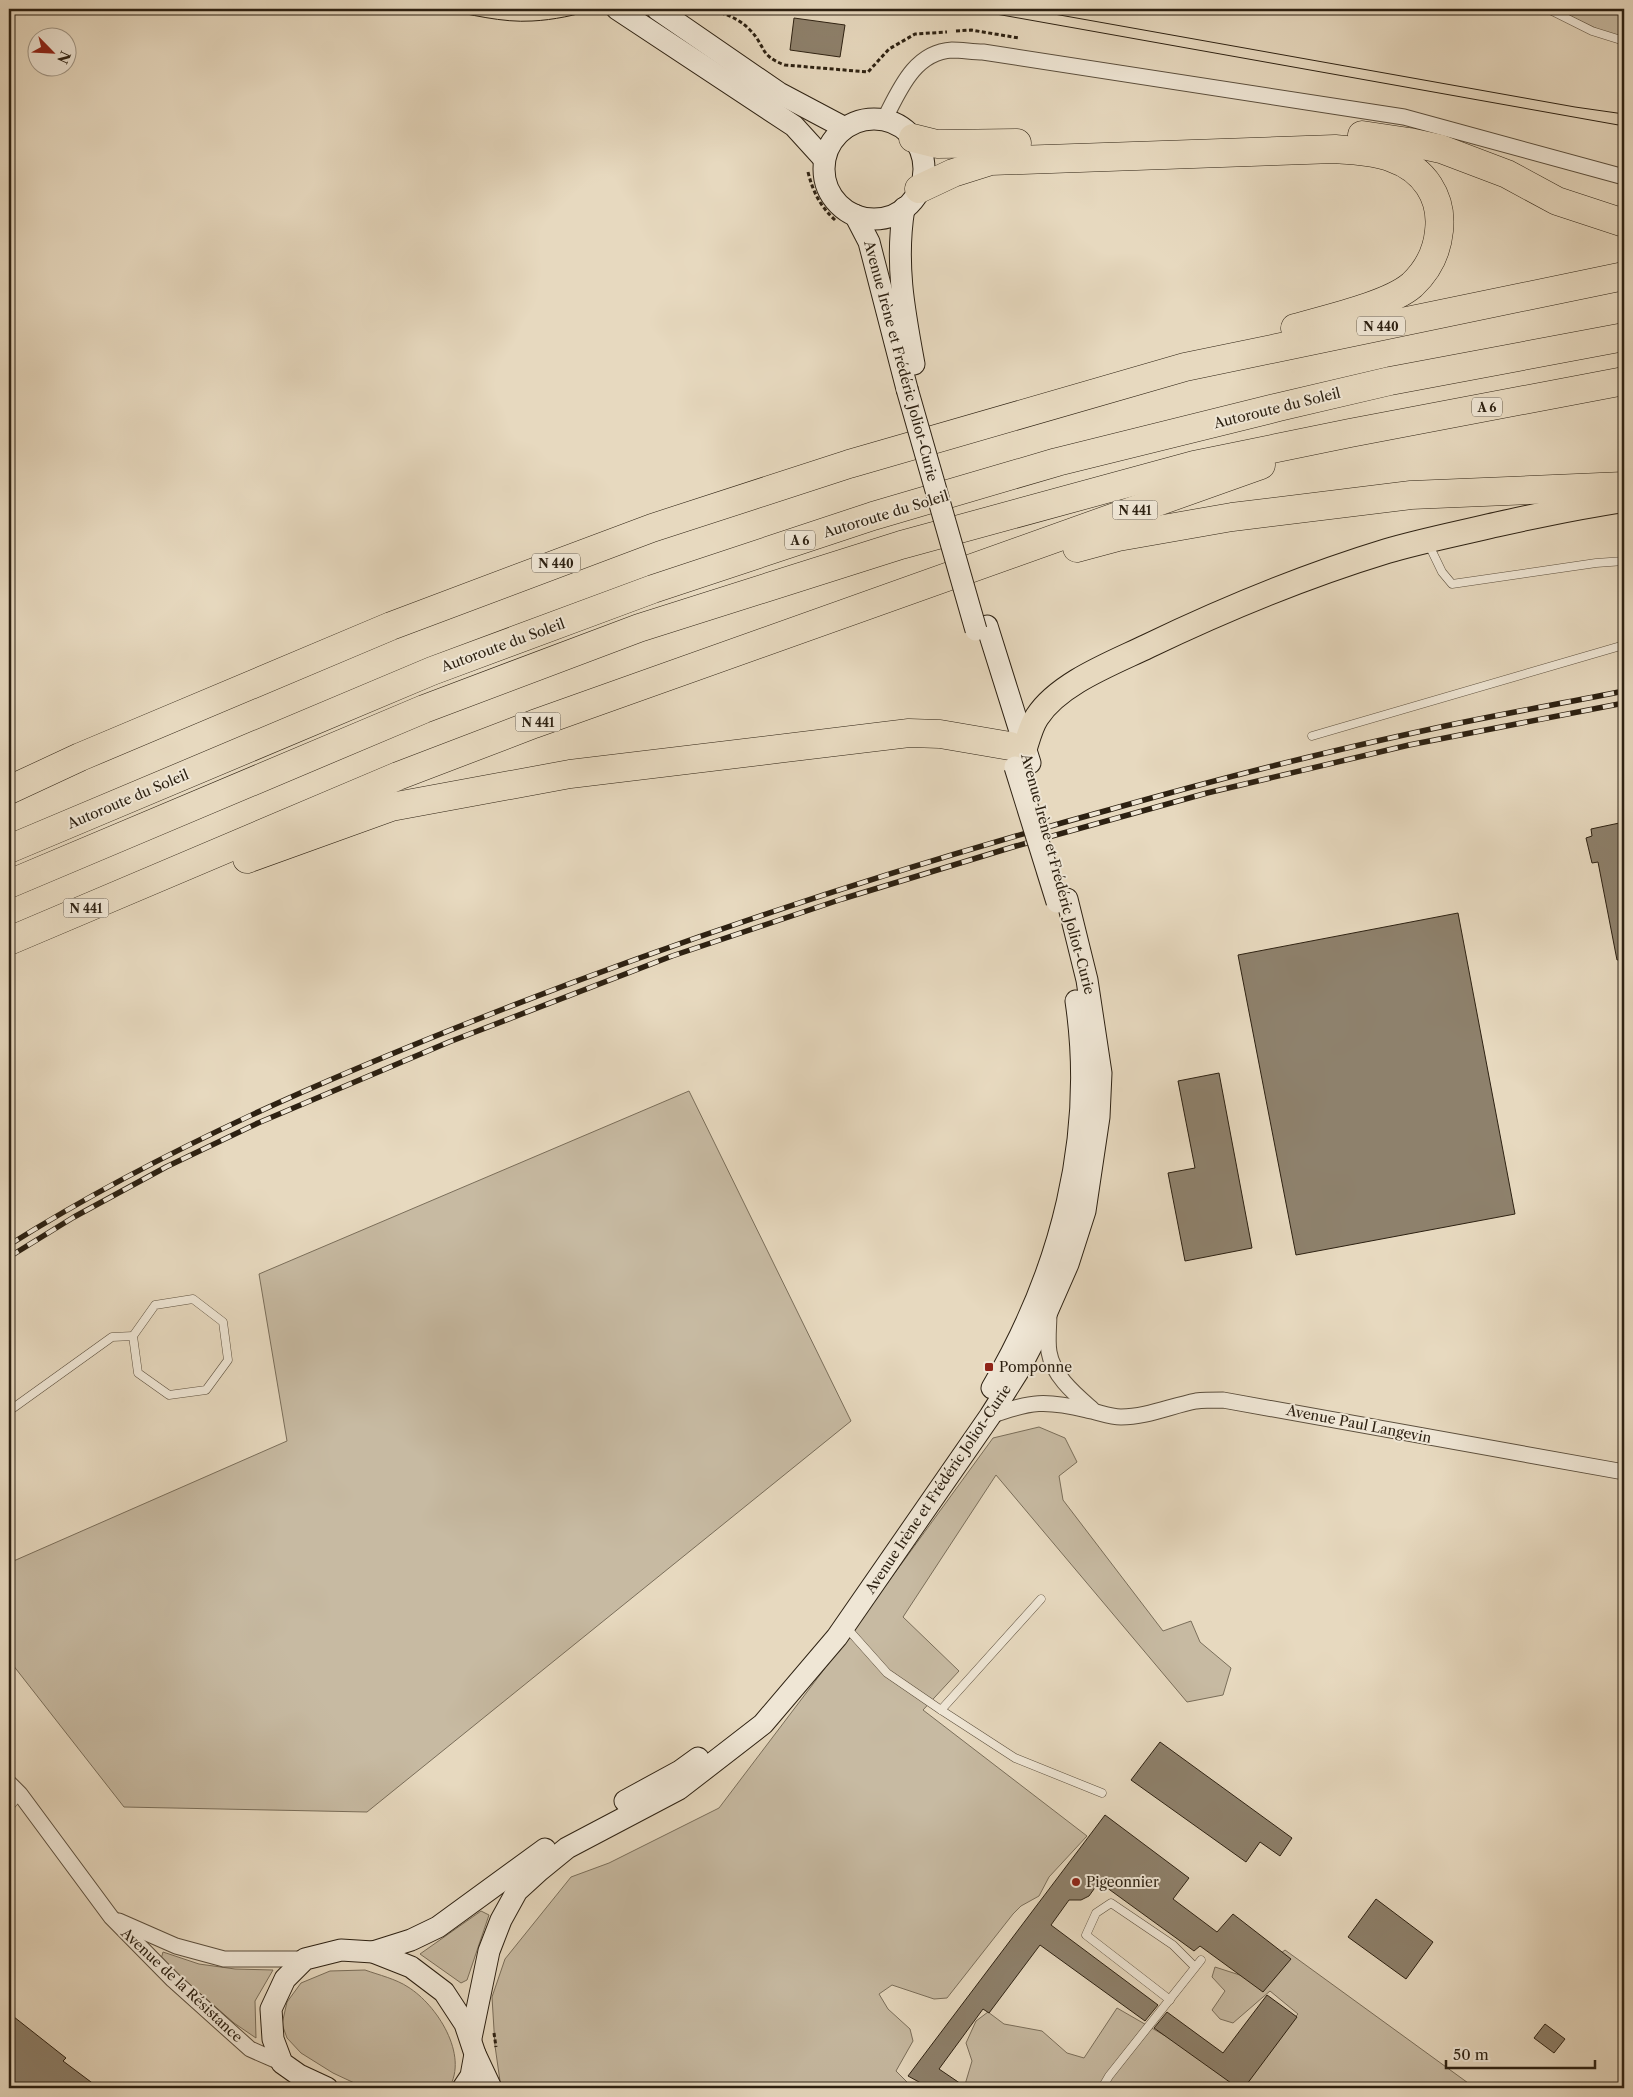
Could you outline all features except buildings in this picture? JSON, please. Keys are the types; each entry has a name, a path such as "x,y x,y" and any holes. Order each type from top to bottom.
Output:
{"highway":[{"path":"913,138 937,144 964,144 1342,133 1373,135 1441,149 1507,174 1557,200 1624,223"},
{"path":"912,198 953,173 991,161 1335,149 1366,152 1392,158 1413,169 1428,184 1439,205 1438,243 1434,257 1411,286 1393,297 1347,313 1240,343 1185,367"},
{"name":"N 440","path":"9,790 75,759 391,626 652,528 849,464 1185,367 1310,342 1557,288 1624,276"},
{"name":"Autoroute du Soleil","path":"9,849 432,671 653,589 873,516 1057,462 1279,407 1390,381 1624,337"},
{"name":"A 6","path":"9,884 415,713 639,628 901,545 1194,465 1350,432 1624,381"},
{"name":"N 441","path":"9,940 398,776 534,724 1350,432"},
{"path":"920,587 1118,537 1232,517 1411,495 1624,486"},
{"path":"163,876 194,879 391,807 570,774 909,733 940,734 1020,756"},
{"path":"9,774 75,759"}],"main road":[{"path":"617,9 794,126 816,164 824,173 827,186 843,208 848,219 881,218 893,215 912,198 923,176 923,162 920,149 913,138 895,123 884,120 870,119 857,122 845,128 835,136 816,164"},
{"path":"662,12 779,94 845,128"},
{"name":"Avenue Irène et Frédéric Joliot-Curie","path":"912,198 901,228 899,268 913,388"},
{"name":"Avenue Irène et Frédéric Joliot-Curie","path":"463,2088 471,2076 473,2046 489,1951 501,1920 518,1891 567,1848 679,1789 763,1724 845,1625 990,1416 1019,1370 1068,1264 1085,1211 1099,1117 1101,1073 1088,980 1062,901 869,242 848,219"},
{"path":"1020,756 1037,716 1051,701 1072,685 1106,666 1203,620 1291,584 1387,552 1547,513 1624,500"},
{"name":"Avenue Irène et Frédéric Joliot-Curie","path":"374,1952 411,1940 438,1928 558,1839 680,1770 741,1727 785,1683 829,1624 981,1405 1003,1370 1054,1257 1067,1207 1076,1159 1081,1096 1080,1025 1062,901"},
{"path":"327,2088 295,2076 273,2039 271,2009 285,1979 306,1959 342,1950 374,1952 411,1967 444,1992 465,2024 491,2088"}],"street":[{"path":"884,120 904,82 921,60 950,50 983,52 1404,117 1624,177"},
{"path":"1049,1306 1049,1353 1058,1374 1075,1394 1095,1411"},
{"name":"Avenue Paul Langevin","path":"990,1416 1013,1408 1040,1402 1068,1405 1120,1417 1140,1415 1197,1401 1223,1400 1624,1472"},
{"name":"Avenue de la Résistance","path":"9,1782 20,1794 111,1917 173,1980 250,2049 295,2076"},
{"name":"Avenue de la Résistance","path":"111,1917 176,1946 224,1959 306,1959"}],"lane":[{"path":"1548,9 1592,31 1624,41"},
{"path":"1427,541 1442,572 1452,584 1596,563 1624,561"},
{"path":"1312,736 1624,645"},
{"path":"193,1300 223,1322 228,1360 206,1390 169,1396 138,1373 133,1336 155,1305 193,1300"},
{"path":"9,1411 112,1337 133,1336"},
{"path":"941,1710 1041,1600"},
{"path":"845,1625 887,1672 941,1710 1015,1758 1102,1793"},
{"path":"9,1808 20,1794"},
{"path":"1170,2000 1086,1936 1096,1913 1111,1903 1173,1945 1195,1967"},
{"path":"1102,2088 1109,2076 1200,1960"}],"path":[{"path":"662,12 700,10 727,15 751,30 764,54 774,61 785,65 868,72"},
{"path":"816,164 814,195 828,213 848,219"}],"shaded area":[{"path":"1556,9 1624,9 1624,42"},
{"path":"689,1091 851,1421 367,1812 124,1807 9,1660 9,1563 287,1441 259,1274"},
{"path":"1039,1427 1065,1438 1077,1462 1059,1476 1063,1500 1163,1631 1191,1621 1200,1642 1231,1668 1223,1695 1187,1702 996,1475 903,1617 959,1671 923,1710 1087,1836 1049,1877 1039,1896 1021,1906 1013,1914 947,1998 934,1999 892,1985 879,1994 888,2009 910,2029 913,2041 896,2071 913,2088 501,2088 495,2046 492,1997 505,1959 571,1877 609,1863 719,1808 838,1651 993,1438"},
{"path":"481,1911 489,1915 467,1980 461,1983 420,1954"},
{"path":"1285,1950 1475,2088 964,2088 972,2061 966,2043 976,2021 988,2012 1004,2024 1042,2031 1067,2053 1084,2058 1117,2008 1202,2057 1261,2054 1298,2014 1270,1991 1233,2023 1220,2019 1212,2010 1225,1991 1212,1977 1215,1967 1249,1978"},
{"path":"163,1952 199,1964 235,1969 273,1970 255,2001 256,2038 234,2023 161,1959"},
{"path":"365,1970 393,1979 408,1987 419,1995 439,2018 447,2032 455,2061 454,2075 449,2088 365,2088 333,2073 301,2053 287,2038 282,2024 287,2002 301,1983 330,1971"}],"tram line":[{"path":"440,9 521,21 557,18 596,9"},
{"path":"499,9 533,11 547,9"},
{"path":"968,9 1624,126"},
{"path":"1026,9 1575,107 1624,114"}],"railway":[{"path":"9,1245 68,1209 128,1176 252,1115 442,1033 655,952 882,876 1035,830 1224,778 1439,727 1624,691"},
{"path":"9,1257 74,1217 166,1167 258,1123 449,1042 672,956 842,899 1016,846 1207,793 1409,745 1624,703"}],"place":[{"name":"Pomponne","path":"989,1367"},
{"name":"Pigeonnier","path":"1076,1882"}]}
